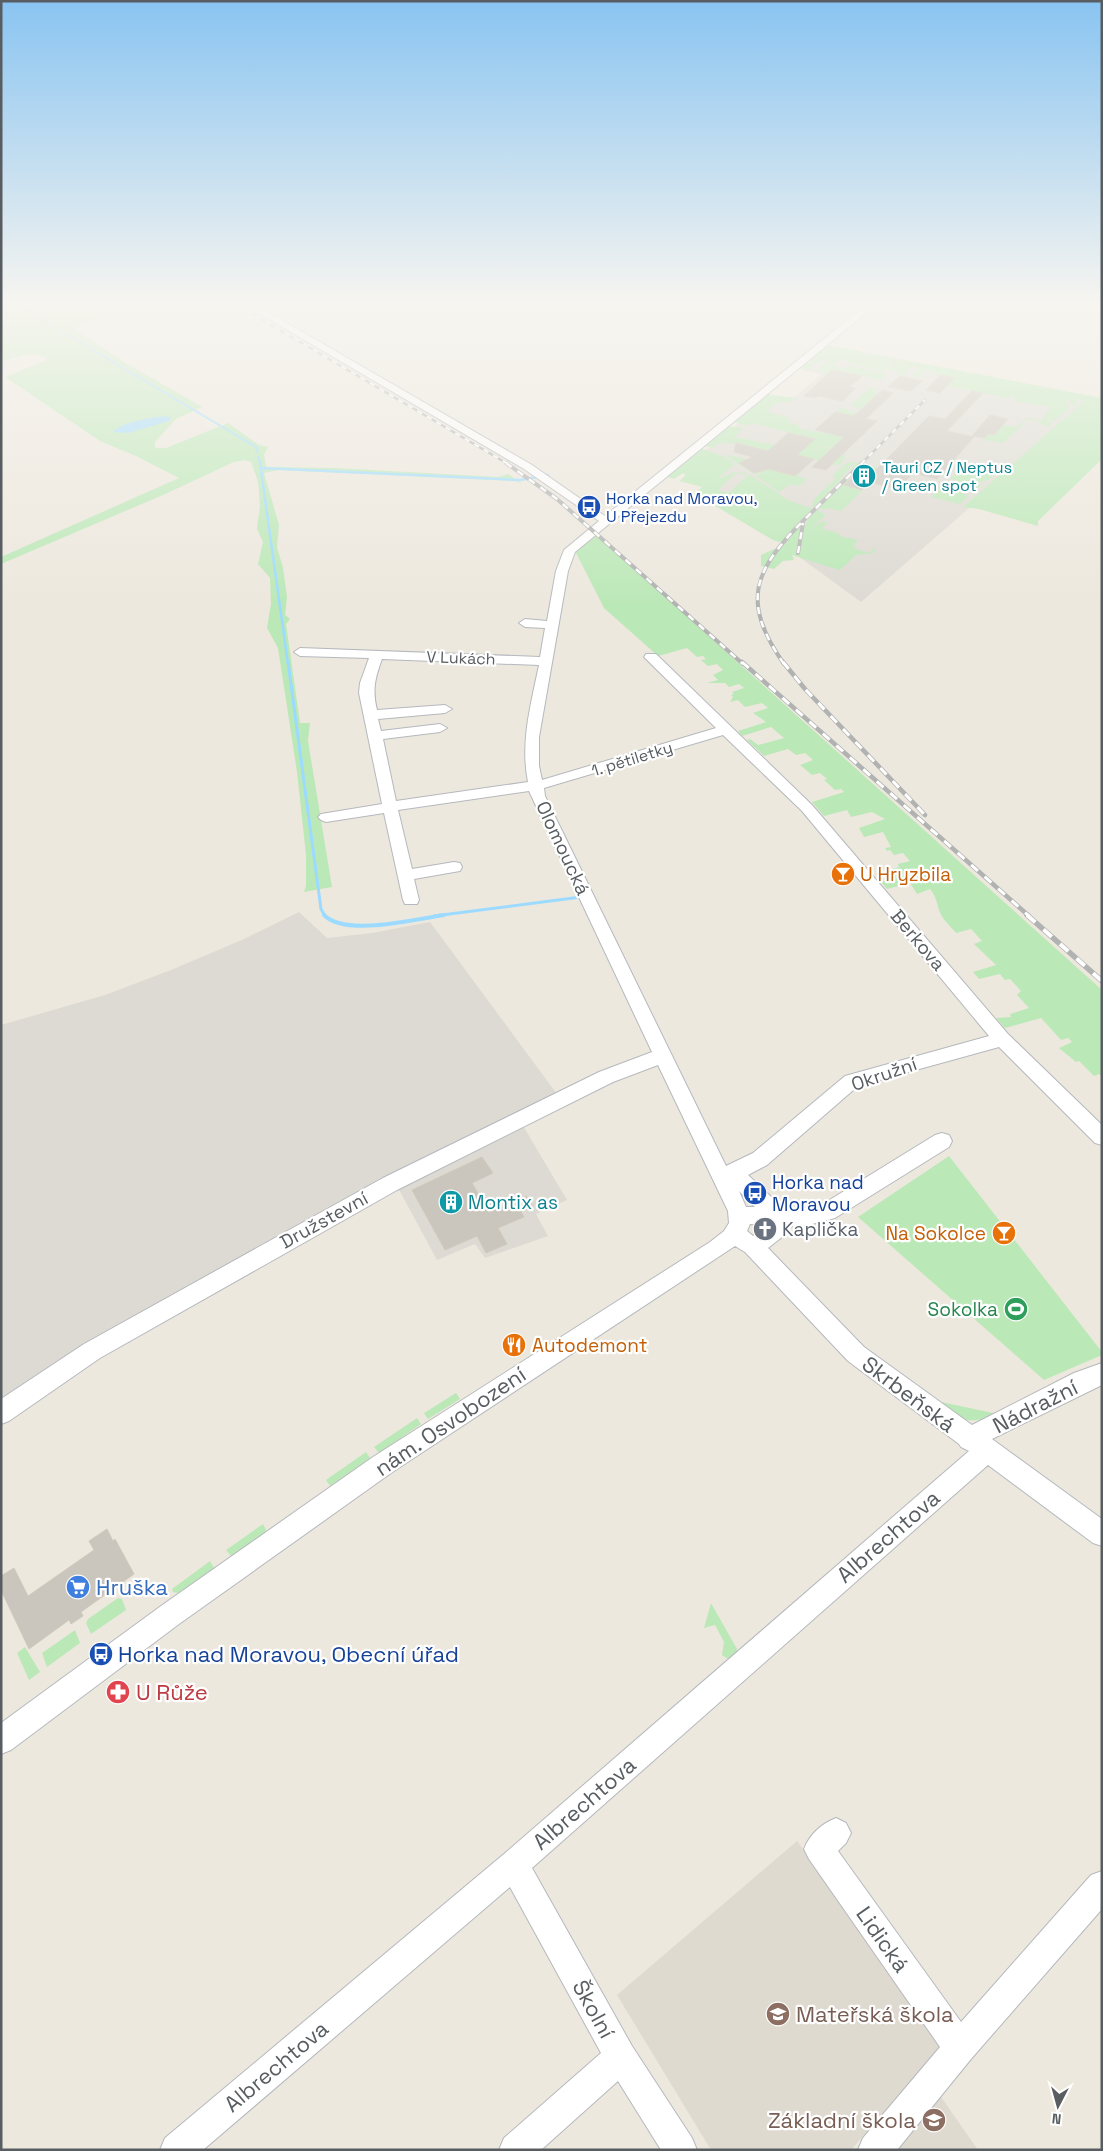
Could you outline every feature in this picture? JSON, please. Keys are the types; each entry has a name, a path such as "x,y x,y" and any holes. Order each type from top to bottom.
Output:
{"street":[{"path":"421,405 543,476 604,520"},
{"name":"Olomoucká","path":"727,1174 662,1056 538,796 532,763 532,737 565,559 574,546 604,520 748,405"},
{"path":"525,623 552,625"},
{"name":"V Lukách","path":"300,652 545,662"},
{"path":"377,655 366,691 411,900"},
{"name":"Berkova","path":"651,657 816,816 1002,1039 1102,1136"},
{"path":"371,715 445,709"},
{"path":"375,736 440,728"},
{"name":"1. pětiletky","path":"536,786 557,782 727,729"},
{"path":"326,817 536,786"},
{"path":"405,875 454,868"},
{"name":"Okružní","path":"727,1174 767,1154 852,1081 1002,1039"},
{"name":"Družstevní","path":"1,1413 92,1351 345,1208 606,1077 662,1056"},
{"path":"727,1174 737,1225 777,1218 801,1218 828,1212 942,1141"},
{"path":"727,1174 771,1208 777,1218 775,1231 754,1248"},
{"name":"Skrbeňská","path":"737,1225 754,1248 856,1354 915,1396 977,1445 1102,1534"},
{"name":"nám. Osvobození","path":"121,1651 382,1465 717,1248 737,1225"},
{"name":"Nádražní","path":"977,1445 1082,1381 1102,1374"},
{"name":"Albrechtova","path":"177,2150 514,1864 977,1445"},
{"path":"1,1740 121,1651"},
{"name":"Lidická","path":"836,1833 819,1849 960,2048"},
{"name":"Školní","path":"514,1864 621,2057 680,2150"},
{"path":"875,2150 960,2048 1102,1886"},
{"path":"516,2150 621,2057"}],"shaded area":[{"path":"761,405 1087,405 861,602 787,548 791,542 680,471"},
{"path":"299,912 327,938 372,933 430,922 557,1094 516,1114 567,1200 536,1214 548,1236 485,1258 475,1244 437,1260 397,1186 1,1401 1,1025 105,995 171,970 244,939"},
{"name":"Mateřská škola","path":"797,1841 946,2040 851,2150 711,2150 617,1995"},
{"name":"Základní škola","path":"937,2091 978,2150 886,2150"}],"green space":[{"path":"47,405 199,405 202,407 176,419 155,442 155,448 166,448 228,423 259,445 268,447 264,455 266,466 268,467 335,468 498,477 508,474 522,484 515,481 278,470 264,473 279,525 277,547 283,568 287,597 285,615 290,619 286,624 300,723 310,723 308,741 332,887 304,892 306,886 306,855 297,772 278,648 267,628 271,604 270,578 258,564 263,542 257,529 260,506 258,481 251,462 245,460 234,462 163,495 1,564 1,557 179,478 136,456 100,441"},
{"path":"754,405 772,405 768,412 787,417 791,423 800,426 799,429 830,434 835,412 841,408 851,410 850,413 860,412 843,448 849,449 842,450 817,445 844,453 845,459 840,465 718,441 726,444 716,444 715,448 703,446 727,426 743,428 735,437 802,450 814,439 752,423 747,426 734,422"},
{"path":"869,405 863,408 865,410 850,406"},
{"path":"1041,405 1069,405 1070,408 1055,421 1044,419 1052,423 1049,427 1035,421 1026,420 1028,418 1041,421 1051,407"},
{"path":"1079,405 1102,405 1102,459 1038,521 1038,526 979,509 963,507 1025,453 1028,453 1027,451"},
{"path":"1022,422 1025,423 1003,443 983,440 988,434 995,435 1003,425 1017,427"},
{"path":"700,448 723,456 735,464 716,480 734,472 747,473 745,475 736,473 718,490 729,493 749,474 788,500 813,509 792,528 799,522 801,523 796,553 799,553 802,530 815,509 826,515 812,527 826,521 828,523 822,528 827,530 825,533 828,530 840,534 839,536 858,540 850,549 856,545 853,548 869,553 874,548 876,550 870,554 855,556 839,570 792,555 794,560 783,561 774,569 761,566 761,555 774,549 777,550 785,540 779,542 773,540 707,501 692,495 702,487 679,481 686,475 683,473 674,479 664,476"},
{"path":"728,455 768,464 746,460 740,463 754,473 762,471 760,467 795,476 798,473 791,470 801,472 797,476 807,479 799,486 791,484 779,492 755,475 765,474 754,474 727,457"},
{"path":"855,462 879,468 880,471 862,467 859,470 857,468 860,464 851,471 854,464 820,502 845,480 848,481 844,485 862,491 841,511 826,508 825,510 812,506 815,498 835,479 833,475 846,463"},
{"path":"963,465 996,474 988,480 972,484 982,485 971,490 958,485 970,484 950,479"},
{"path":"947,481 951,483 949,485 967,495 967,498 960,504 931,497"},
{"path":"594,533 1102,990 1102,1076 1099,1074 1094,1076 1079,1061 1076,1062 1059,1048 1072,1042 1068,1038 1061,1040 1041,1018 1005,1028 996,1018 1011,1017 1010,1014 1029,1008 1017,995 1021,991 1010,979 1005,980 1000,974 979,979 973,972 996,965 974,944 982,941 971,929 956,933 942,916 930,889 917,894 910,883 887,889 881,882 892,879 886,871 899,867 898,864 910,861 903,853 894,855 890,850 887,851 885,848 891,847 883,832 864,837 859,828 885,819 872,812 851,817 847,810 824,816 812,802 844,792 841,789 835,790 824,780 827,779 820,773 812,775 800,765 813,760 805,753 796,755 788,749 764,756 747,740 750,739 758,745 784,738 771,727 742,736 738,731 766,722 753,713 768,708 762,703 745,707 738,700 730,702 733,697 731,695 734,694 732,692 744,688 739,684 729,687 725,683 707,683 718,680 713,675 723,670 717,664 708,666 701,660 706,659 703,656 697,657 687,648 658,656 604,608 575,551"},
{"name":"Sokolka","path":"949,1156 1102,1352 1102,1355 1044,1380 858,1217"},
{"path":"456,1393 460,1399 428,1419 424,1413"},
{"path":"930,1398 998,1414 977,1420 969,1420 955,1415"},
{"path":"417,1418 421,1424 379,1453 374,1447"},
{"path":"366,1452 370,1458 330,1486 326,1480"},
{"path":"263,1524 265,1532 231,1556 226,1550"},
{"path":"210,1561 214,1568 178,1593 173,1592 172,1589"},
{"path":"118,1598 122,1599 126,1610 91,1634 86,1623 88,1619"},
{"path":"711,1603 737,1649 736,1654 728,1659 722,1655 724,1642 715,1625 704,1628"},
{"path":"75,1630 80,1643 47,1667 42,1653"},
{"path":"25,1647 40,1672 29,1680 17,1653"}],"water":[{"path":"167,416 171,419 169,421 128,433 113,432 123,425"}],"building":[{"path":"865,405 880,405 866,419 877,421 826,470 812,467 844,437 815,430 835,412 854,416"},
{"path":"958,405 971,405 947,431 974,437 937,479 913,473 898,489 869,482 862,490 844,485 862,467 876,470 929,416 945,419"},
{"path":"990,415 1008,419 994,435 988,434 985,438 972,436"},
{"path":"788,433 815,439 797,455 814,459 795,476 769,469 754,473 739,463 753,457 734,452 736,443 768,451"},
{"name":"Montix as","path":"482,1157 493,1173 472,1183 489,1212 526,1196 533,1207 521,1212 524,1217 498,1228 507,1244 486,1253 477,1236 445,1250 412,1190"},
{"name":"Hruška","path":"107,1529 113,1541 115,1539 134,1574 81,1612 83,1616 71,1624 69,1620 29,1649 1,1590 1,1576 14,1568 28,1596 94,1550 89,1541"}],"waterway":[{"path":"186,405 256,447 257,452"},
{"path":"258,457 261,464"},
{"path":"260,463 288,664"},
{"path":"262,468 520,480 548,475"},
{"path":"288,662 321,909 325,915"},
{"path":"434,916 581,897"},
{"path":"325,915 334,921 348,925 364,926 399,923 444,915"}],"railway":[{"path":"408,405 508,464"},
{"path":"862,463 920,405"},
{"path":"506,463 557,499 743,664"},
{"path":"784,664 770,642 762,622 758,604 759,587 764,571 787,538 862,463"},
{"path":"798,553 803,523"},
{"path":"742,662 1029,916"},
{"path":"783,662 805,689 925,815"},
{"path":"1027,915 1102,981"}],"place":[{"name":"Tauri CZ / Neptus / Green spot","path":"864,476"},
{"name":"Horka nad Moravou, U Přejezdu","path":"589,507"},
{"name":"U Hryzbila","path":"843,874"},
{"name":"Horka nad Moravou","path":"755,1193"},
{"name":"Montix as","path":"451,1202"},
{"name":"Kaplička","path":"765,1229"},
{"name":"Na Sokolce","path":"1004,1233"},
{"name":"Sokolka","path":"1016,1309"},
{"name":"Autodemont","path":"514,1345"},
{"name":"Hruška","path":"78,1587"},
{"name":"Horka nad Moravou, Obecní úřad","path":"101,1654"},
{"name":"U Růže","path":"118,1692"},
{"name":"Mateřská škola","path":"778,2014"},
{"name":"Základní škola","path":"934,2120"}]}
